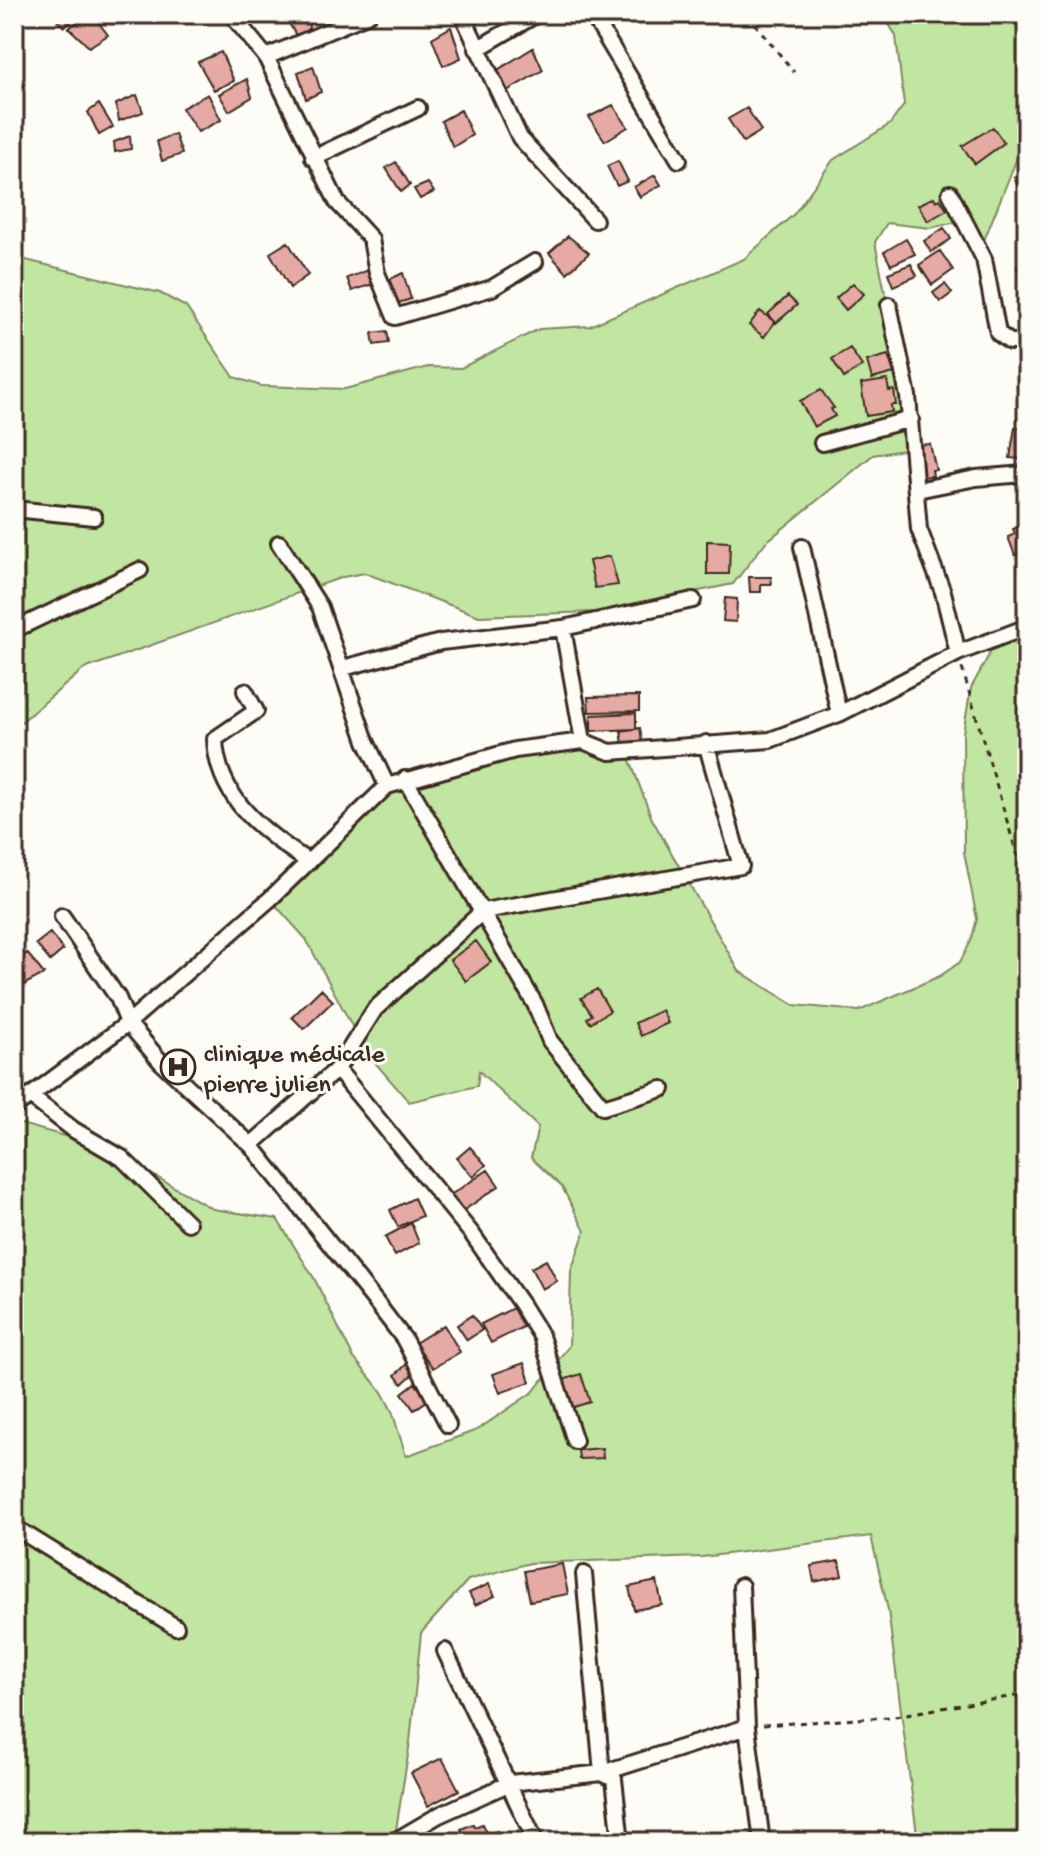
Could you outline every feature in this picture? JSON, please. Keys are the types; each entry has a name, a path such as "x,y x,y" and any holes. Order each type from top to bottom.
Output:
{"street":[{"path":"231,14 266,57 337,202 371,239 377,273 395,317 492,288 535,262"},
{"path":"266,57 369,14"},
{"path":"462,14 520,138 595,220"},
{"path":"477,49 537,14"},
{"path":"592,14 679,160"},
{"path":"313,158 418,108"},
{"path":"950,193 984,259 998,333 1010,342 1027,342"},
{"path":"889,305 911,419 919,529 936,570 958,653"},
{"path":"822,443 911,419"},
{"path":"917,490 976,478 1024,474"},
{"path":"14,509 94,517"},
{"path":"279,543 320,607 366,741 387,786"},
{"path":"802,547 839,714"},
{"path":"14,630 140,570"},
{"path":"343,668 441,642 563,628 693,600"},
{"path":"14,1108 128,1023 309,862 387,786 515,750 583,741 610,752 770,740 839,714 958,653 996,642 1027,627"},
{"path":"563,628 583,741"},
{"path":"245,691 256,711 215,739 216,765 225,784 264,832 309,862"},
{"path":"251,1145 337,1069 375,1009 483,911 741,866 706,743"},
{"path":"405,779 535,1004 550,1041 603,1107 662,1089"},
{"path":"62,916 118,998 128,1023 161,1062 251,1145 404,1339 448,1425"},
{"path":"337,1069 472,1234 521,1304 541,1336 575,1441"},
{"path":"30,1096 74,1130 122,1158 188,1223"},
{"path":"14,1527 176,1627"},
{"path":"584,1574 602,1773"},
{"path":"741,1586 747,1727 762,1842"},
{"path":"445,1651 536,1842"},
{"path":"393,1842 439,1815 510,1783 602,1773 747,1727"},
{"path":"602,1773 614,1779 621,1842"}],"path":[{"path":"747,14 794,72"},
{"path":"958,653 1027,889"},
{"path":"747,1727 888,1717 1027,1694"}],"green space":[{"path":"883,14 1027,14 1027,133 983,243 973,225 952,223 930,228 887,223 875,242 916,448 873,455 765,543 733,584 595,612 479,616 365,573 343,577 84,669 14,728 14,257 160,293 186,307 234,377 261,386 345,389 428,367 461,368 539,329 590,326 744,259 794,214 833,160 890,124 904,105 896,36"},
{"path":"1027,627 1027,1842 918,1842 888,1610 871,1536 702,1557 530,1563 468,1580 421,1633 410,1742 394,1842 14,1842 14,1122 75,1139 128,1161 213,1209 277,1219 314,1278 353,1357 382,1392 392,1411 406,1456 477,1430 533,1392 569,1346 571,1271 585,1231 562,1187 531,1158 538,1127 479,1071 477,1086 409,1102 377,1065 352,1026 306,939 270,899 392,780 503,753 585,749 630,760 652,819 739,971 794,1005 859,1011 940,976 960,962 971,941 977,919 964,852 963,733 971,688 996,642"}],"building":[{"path":"79,14 80,15 64,27 52,15"},
{"path":"92,14 108,35 89,47 69,28"},
{"path":"306,14 308,17 309,28 298,39 285,16"},
{"path":"451,27 461,58 443,66 432,38"},
{"path":"533,48 543,70 505,92 496,71"},
{"path":"221,52 234,81 214,90 198,62"},
{"path":"313,66 321,92 306,99 298,72"},
{"path":"247,79 252,97 229,111 219,94"},
{"path":"208,94 221,120 198,132 182,108"},
{"path":"137,95 143,112 119,121 116,104"},
{"path":"99,104 113,127 99,135 88,112"},
{"path":"613,105 628,127 605,141 589,117"},
{"path":"747,108 761,131 743,142 728,119"},
{"path":"461,110 472,135 453,147 441,121"},
{"path":"993,127 1004,143 975,164 962,146"},
{"path":"175,134 182,154 162,161 157,141"},
{"path":"130,136 131,149 115,152 114,142"},
{"path":"618,161 628,181 617,186 607,166"},
{"path":"396,162 410,185 401,192 386,168"},
{"path":"1025,173 1027,189 1020,192 1014,177"},
{"path":"655,175 661,185 640,197 634,187"},
{"path":"428,183 434,192 420,199 414,189"},
{"path":"934,197 936,201 940,199 947,210 928,221 918,205"},
{"path":"944,228 951,239 931,252 924,241"},
{"path":"568,236 589,253 567,273 549,253"},
{"path":"906,239 915,254 891,265 884,252"},
{"path":"288,242 308,275 290,288 270,253"},
{"path":"940,251 953,270 932,285 919,265"},
{"path":"911,264 917,276 893,286 888,273"},
{"path":"1027,264 1027,288 1024,289 1017,267"},
{"path":"369,270 373,284 352,291 347,278"},
{"path":"403,273 411,299 392,305 386,281"},
{"path":"853,283 864,294 846,310 836,298"},
{"path":"945,284 952,293 940,302 933,293"},
{"path":"788,296 797,305 776,323 768,314"},
{"path":"760,311 775,322 764,337 749,325"},
{"path":"387,331 389,343 374,345 372,333"},
{"path":"850,348 862,366 844,378 832,359"},
{"path":"888,355 894,373 872,379 867,361"},
{"path":"887,380 889,391 894,390 896,405 891,405 892,412 866,416 861,384"},
{"path":"821,390 834,408 831,409 835,416 814,427 800,401"},
{"path":"1015,427 1027,428 1027,471 1023,470 1025,460 1010,458"},
{"path":"930,444 936,470 932,470 933,476 920,477 917,445"},
{"path":"1026,524 1027,550 1015,555 1008,537 1015,534 1013,529"},
{"path":"707,541 730,542 729,574 707,574"},
{"path":"610,556 618,585 595,588 589,561"},
{"path":"749,577 771,577 772,584 761,584 761,592 750,592"},
{"path":"725,598 737,599 736,622 723,621"},
{"path":"639,696 639,711 589,712 588,697"},
{"path":"636,713 636,729 591,731 591,715"},
{"path":"640,728 642,741 623,744 621,731"},
{"path":"50,933 63,950 50,961 36,944"},
{"path":"476,941 491,962 466,981 450,960"},
{"path":"27,953 44,974 14,990 14,963"},
{"path":"321,989 333,1001 304,1029 292,1017"},
{"path":"597,989 610,1011 590,1023 587,1018 592,1015 581,998"},
{"path":"662,1010 668,1023 641,1036 635,1023"},
{"path":"470,1147 486,1165 473,1177 457,1158"},
{"path":"488,1170 499,1186 457,1215 446,1198"},
{"path":"414,1198 422,1216 398,1227 390,1210"},
{"path":"411,1223 419,1243 395,1256 385,1237"},
{"path":"546,1260 557,1281 542,1289 531,1268"},
{"path":"513,1308 523,1327 491,1343 481,1324"},
{"path":"472,1315 482,1330 467,1340 457,1325"},
{"path":"444,1325 460,1352 433,1368 415,1343"},
{"path":"524,1363 530,1382 500,1393 493,1374"},
{"path":"407,1364 414,1373 402,1384 395,1375"},
{"path":"581,1374 590,1402 567,1409 557,1382"},
{"path":"415,1383 428,1400 414,1410 402,1393"},
{"path":"602,1448 603,1458 579,1459 578,1450"},
{"path":"839,1561 842,1576 814,1582 811,1566"},
{"path":"562,1564 568,1594 530,1601 524,1571"},
{"path":"657,1581 662,1605 634,1610 629,1587"},
{"path":"489,1584 495,1596 475,1605 469,1593"},
{"path":"442,1758 459,1790 428,1806 411,1773"},
{"path":"473,1824 475,1827 482,1824 487,1835 497,1831 502,1842 467,1842 461,1829"}],"place":[{"name":"clinique médicale pierre julien","path":"178,1067"}]}
